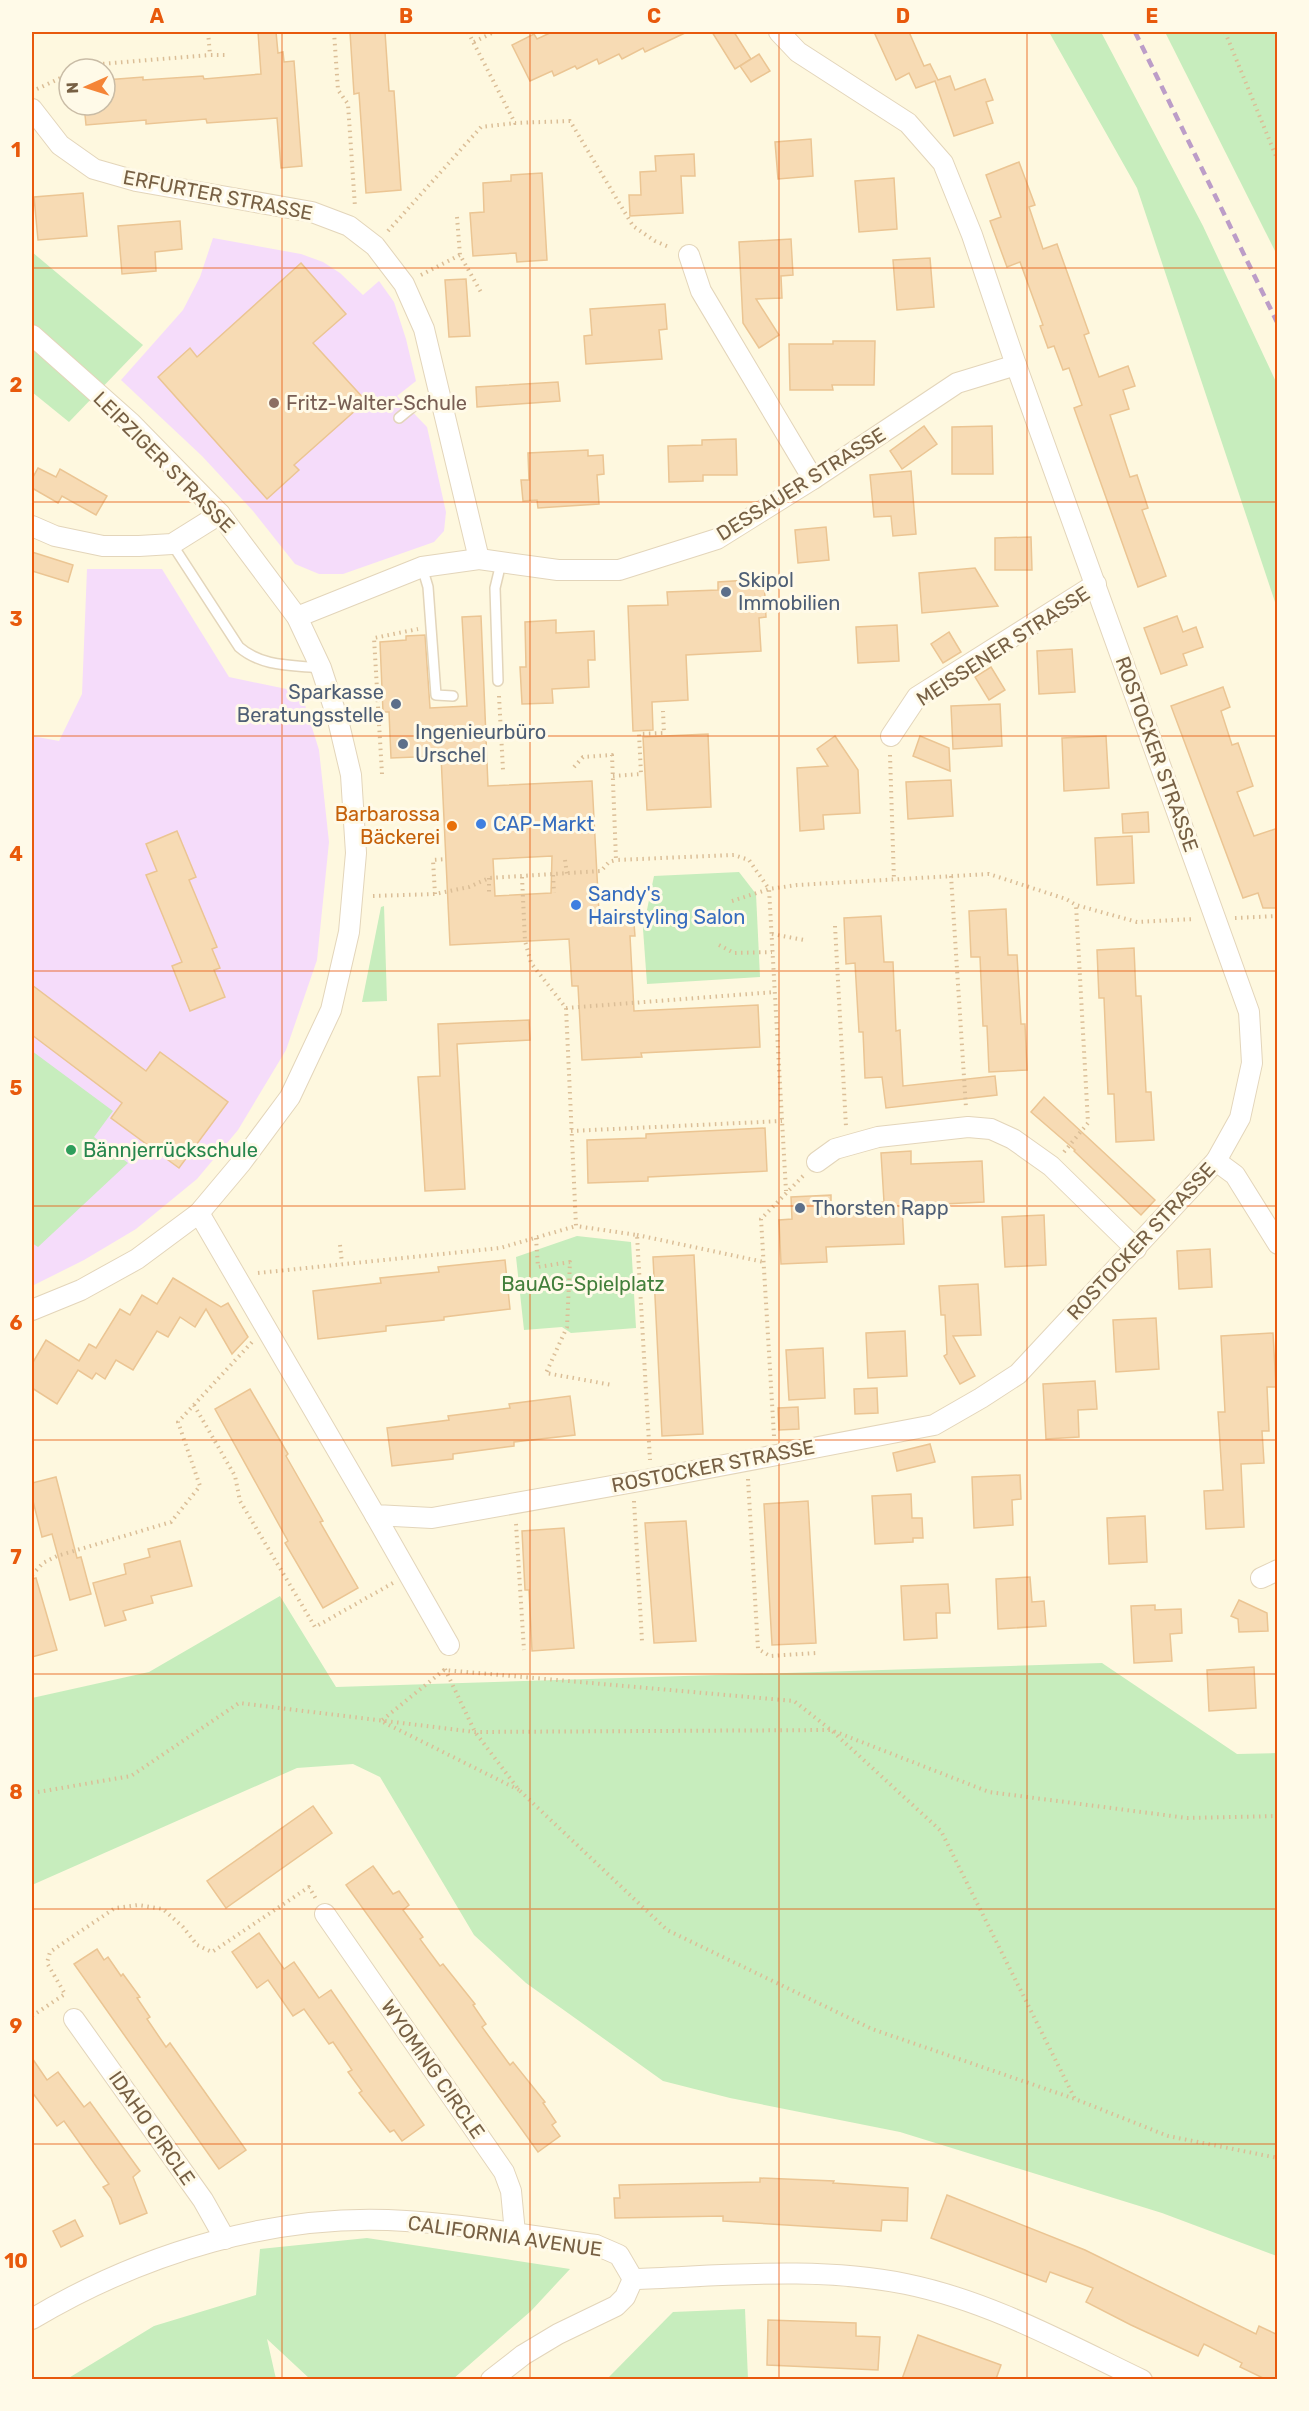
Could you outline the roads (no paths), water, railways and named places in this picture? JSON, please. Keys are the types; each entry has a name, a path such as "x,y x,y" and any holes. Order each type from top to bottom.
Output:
{"street":[{"path":"779,32 798,52 908,123 943,163 972,235 1016,365"},
{"name":"ERFURTER STRASSE","path":"32,109 60,145 94,169 136,181 312,212 350,226 375,246 404,284 424,329 479,559"},
{"path":"688,255 701,291 813,479"},
{"name":"LEIPZIGER STRASSE","path":"32,335 131,423 220,514 297,617 321,668 338,720 351,775 356,853 349,933 331,1010 290,1097 241,1163 199,1213 137,1259 81,1290 32,1310"},
{"name":"DESSAUER STRASSE","path":"297,617 422,567 479,559 558,570 619,570 717,539 813,479 957,383 1016,365"},
{"name":"ROSTOCKER STRASSE","path":"375,1515 432,1518 934,1425 1018,1374 1216,1161 1240,1118 1252,1063 1249,1012 1016,365"},
{"path":"32,526 55,536 103,546 172,544 220,514"},
{"name":"MEISSENER STRASSE","path":"891,736 917,698 1096,584"},
{"path":"817,1162 835,1149 878,1137 968,1127 991,1129 1013,1139 1051,1166 1136,1249"},
{"path":"1216,1161 1235,1175 1278,1244"},
{"path":"199,1213 449,1645"},
{"name":"WYOMING CIRCLE","path":"325,1914 504,2172 511,2191 515,2233"},
{"name":"IDAHO CIRCLE","path":"74,2019 203,2200 225,2239"},
{"name":"CALIFORNIA AVENUE","path":"32,2319 64,2300 118,2274 178,2252 225,2239 303,2224 351,2220 405,2221 515,2233 596,2245 620,2255 633,2279"},
{"path":"491,2379 523,2355 558,2334 616,2306 625,2297 633,2279 824,2274 906,2284 985,2307 1142,2379"}],"lane":[{"path":"399,418 416,404 442,400"},
{"path":"172,544 239,647 250,657 262,662 321,668"},
{"path":"498,681 495,588 501,563"},
{"path":"422,567 428,587 436,695 453,696"}],"railway":[{"path":"1135,32 1278,324"}],"place":[{"name":"Fritz-Walter-Schule","path":"274,403"},
{"name":"Skipol Immobilien","path":"726,592"},
{"name":"Sparkasse Beratungsstelle","path":"396,704"},
{"name":"Ingenieurbüro Urschel","path":"403,744"},
{"name":"CAP-Markt","path":"481,824"},
{"name":"Barbarossa Bäckerei","path":"452,826"},
{"name":"Sandy's Hairstyling Salon","path":"576,905"},
{"name":"Bännjerrückschule","path":"71,1150"},
{"name":"Thorsten Rapp","path":"800,1208"}],"park label":[{"name":"BauAG-Spielplatz","path":"583,1284"}]}
